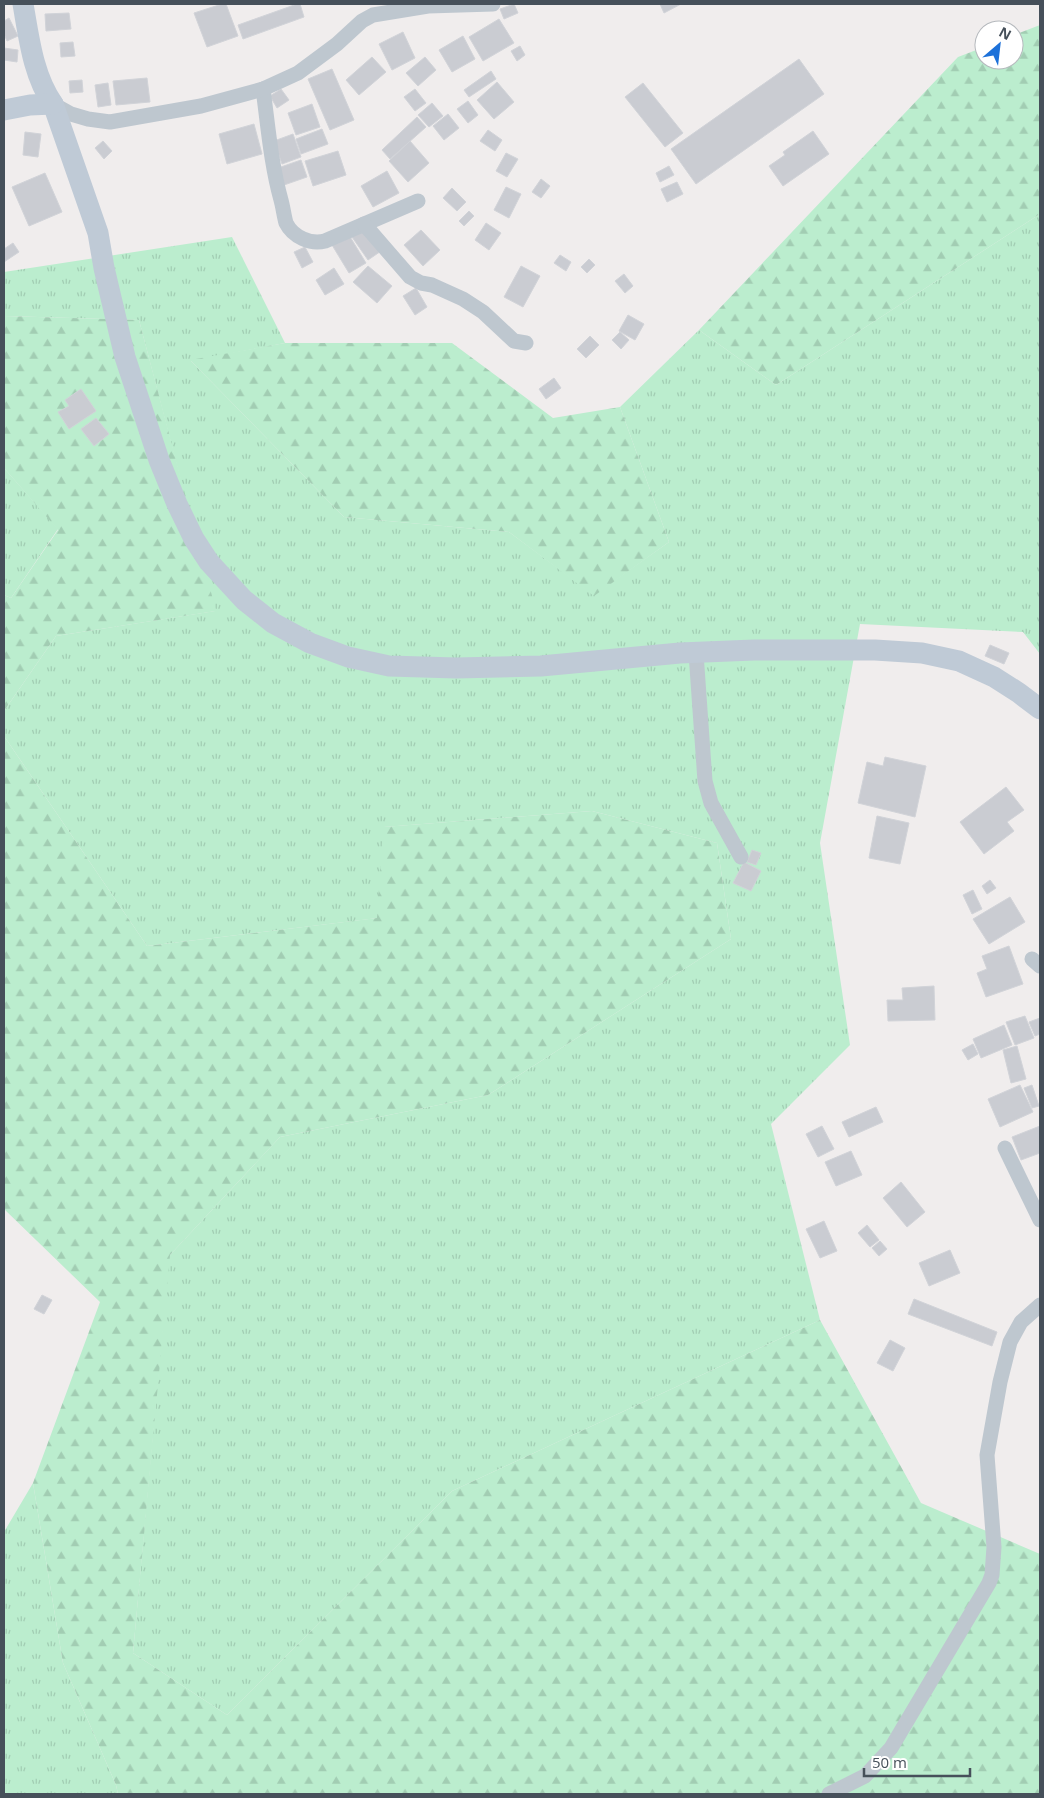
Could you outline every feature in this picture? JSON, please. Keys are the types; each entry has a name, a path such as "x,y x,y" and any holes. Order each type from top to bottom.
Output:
{"street":[{"path":"23,4 36,69 43,89 53,104 98,233 110,296 125,357 159,460 194,539 209,562 244,600 274,623 310,643 348,658 389,666 456,668 541,666 754,650 875,650 922,653 959,661 994,677 1040,709"},
{"path":"4,110 30,105 53,104 71,114 88,120 110,122 201,106 263,89 305,68 337,44 362,21 373,15 427,5 492,4"},
{"path":"263,89 277,185 287,224 298,236 309,242 317,243 418,201"},
{"path":"364,224 410,277 462,299 484,312 514,340 526,343"},
{"path":"696,653 705,781 711,803 741,857"},
{"path":"1005,1148 1040,1220"},
{"path":"829,1794 865,1776 891,1748 992,1575 994,1547 987,1455 1000,1382 1010,1342 1021,1322 1040,1305"}],"green space":[{"path":"1040,25 1040,214 776,385 699,330 958,57 974,51 974,70 1024,70 1024,31"},
{"path":"1040,214 1040,654 1023,632 860,624 820,843 850,1045 771,1124 820,1320 452,1491 227,1715 133,1653 169,1256 280,1137 488,1095 731,939 717,843 592,811 384,827 378,918 147,946 4,736 4,711 56,636 215,611 139,320 4,316 4,272 232,237 285,343 191,361 344,517 509,532 594,595 669,542 620,407 699,330 776,385"},
{"path":"4,316 139,320 216,611 56,636 4,711 4,595 11,598 58,530 4,468"},
{"path":"285,343 452,343 553,418 620,407 669,542 594,596 509,532 344,517 190,360"},
{"path":"4,468 58,529 11,598 4,595"},
{"path":"4,736 147,946 377,918 383,827 592,811 717,843 731,939 488,1095 280,1137 170,1255 133,1653 227,1715 452,1491 820,1320 921,1503 1040,1554 1040,1794 118,1794 116,1785 63,1663 33,1483 100,1302 4,1209"},
{"path":"33,1483 63,1663 116,1785 118,1794 4,1794 4,1532"}],"building":[{"path":"226,4 238,36 207,47 194,13"},
{"path":"300,4 304,17 243,39 238,25"},
{"path":"514,4 518,13 504,19 500,9"},
{"path":"660,4 681,4 664,13"},
{"path":"69,13 71,29 46,31 45,14"},
{"path":"9,18 18,36 7,41 4,34 4,21"},
{"path":"499,19 514,43 483,61 469,37"},
{"path":"403,32 415,58 392,70 379,44"},
{"path":"463,36 475,59 452,72 439,50"},
{"path":"73,42 75,56 61,57 60,43"},
{"path":"520,46 525,55 517,61 511,51"},
{"path":"4,48 18,50 17,62 4,60"},
{"path":"372,57 386,72 359,95 346,80"},
{"path":"425,57 436,70 418,86 406,73"},
{"path":"799,59 824,94 696,184 671,149"},
{"path":"332,69 354,120 330,130 308,79"},
{"path":"491,71 496,79 469,97 464,90"},
{"path":"147,78 150,102 116,105 113,81"},
{"path":"82,80 83,92 70,93 69,81"},
{"path":"497,82 514,102 494,119 477,100"},
{"path":"108,83 111,105 98,107 95,85"},
{"path":"643,83 683,133 665,147 625,97"},
{"path":"281,89 289,100 277,108 270,96"},
{"path":"415,89 426,103 415,111 404,97"},
{"path":"468,101 478,115 468,123 457,109"},
{"path":"432,103 443,116 429,127 418,115"},
{"path":"312,104 320,127 296,135 288,113"},
{"path":"448,114 459,128 444,140 433,126"},
{"path":"417,117 426,127 390,159 382,150"},
{"path":"254,124 262,154 227,164 219,134"},
{"path":"322,129 328,144 301,154 296,139"},
{"path":"488,130 502,140 495,151 480,141"},
{"path":"813,131 829,154 783,186 769,166 785,155 783,152"},
{"path":"25,132 41,134 38,157 23,155"},
{"path":"293,134 301,157 282,164 274,141"},
{"path":"103,141 112,151 104,159 95,148"},
{"path":"410,141 429,163 408,182 389,161"},
{"path":"338,151 346,175 313,186 305,161"},
{"path":"506,153 518,159 507,177 496,171"},
{"path":"301,160 307,177 284,185 278,168"},
{"path":"669,166 674,175 660,182 656,173"},
{"path":"387,171 399,193 373,207 361,186"},
{"path":"45,173 62,212 29,226 12,187"},
{"path":"541,179 550,186 541,198 532,192"},
{"path":"677,182 683,194 667,202 661,189"},
{"path":"506,187 521,194 509,218 494,210"},
{"path":"452,188 466,202 457,211 443,198"},
{"path":"469,211 474,216 464,226 459,221"},
{"path":"486,223 501,233 489,250 475,240"},
{"path":"370,224 387,247 368,260 352,237"},
{"path":"421,230 440,250 423,266 404,245"},
{"path":"349,235 366,263 349,273 332,245"},
{"path":"13,243 19,252 4,262 4,249"},
{"path":"305,247 313,262 302,268 294,252"},
{"path":"560,255 571,262 566,271 554,263"},
{"path":"589,259 595,265 587,273 581,267"},
{"path":"368,266 392,286 377,303 353,282"},
{"path":"521,266 540,276 523,307 504,297"},
{"path":"334,268 344,284 325,295 316,280"},
{"path":"624,274 633,286 625,293 615,281"},
{"path":"416,288 427,307 415,315 403,296"},
{"path":"628,315 644,324 635,340 619,331"},
{"path":"620,332 629,340 621,349 612,340"},
{"path":"590,336 599,345 586,358 577,349"},
{"path":"554,378 561,388 546,399 539,389"},
{"path":"81,389 96,411 69,429 58,412 69,406 65,400"},
{"path":"96,418 109,434 94,446 81,429"},
{"path":"990,645 1009,653 1004,664 985,656"},
{"path":"885,757 926,766 915,817 858,803 867,762 883,766"},
{"path":"1006,787 1024,810 1007,822 1014,831 984,854 960,822"},
{"path":"877,816 909,823 900,864 869,858"},
{"path":"752,850 761,853 756,865 747,862"},
{"path":"744,862 761,871 751,891 733,883"},
{"path":"990,880 996,888 987,894 982,886"},
{"path":"973,890 982,909 972,914 963,895"},
{"path":"1010,897 1025,922 989,944 973,919"},
{"path":"1009,946 1023,984 986,997 977,973 987,969 982,956"},
{"path":"934,986 935,1020 888,1021 887,1000 903,1000 902,988"},
{"path":"1025,1016 1034,1038 1015,1045 1006,1022"},
{"path":"1040,1018 1040,1034 1035,1036 1029,1022"},
{"path":"1004,1025 1012,1045 981,1058 973,1039"},
{"path":"973,1044 978,1054 968,1060 962,1050"},
{"path":"1017,1046 1026,1079 1011,1083 1003,1050"},
{"path":"1020,1085 1033,1112 1000,1127 988,1099"},
{"path":"1032,1085 1039,1106 1032,1108 1024,1088"},
{"path":"876,1107 883,1122 849,1137 842,1122"},
{"path":"822,1126 834,1149 818,1157 806,1134"},
{"path":"1040,1126 1040,1153 1021,1160 1012,1137"},
{"path":"851,1151 862,1175 836,1186 825,1162"},
{"path":"901,1182 925,1212 907,1227 883,1198"},
{"path":"824,1221 837,1251 820,1258 806,1229"},
{"path":"867,1225 879,1240 870,1247 858,1233"},
{"path":"880,1241 887,1249 879,1256 872,1248"},
{"path":"950,1250 960,1273 929,1286 919,1263"},
{"path":"42,1295 52,1300 44,1314 34,1309"},
{"path":"914,1299 997,1332 992,1346 908,1314"},
{"path":"890,1340 905,1348 893,1371 877,1363"}]}
